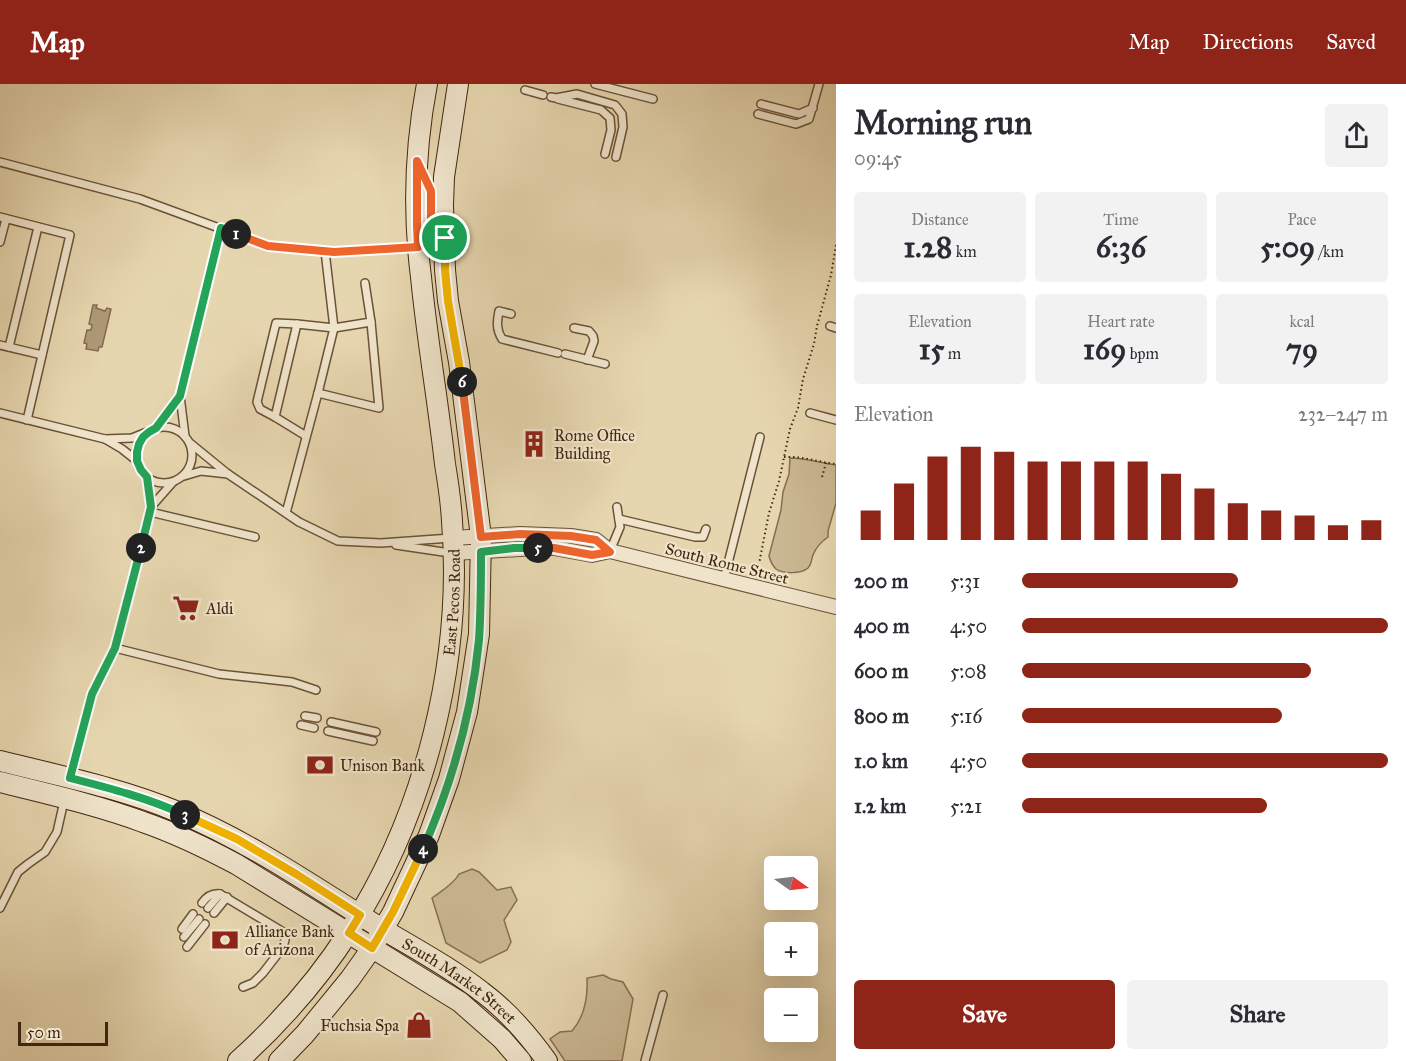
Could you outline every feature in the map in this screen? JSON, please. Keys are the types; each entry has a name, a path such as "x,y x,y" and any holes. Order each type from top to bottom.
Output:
{"main road":[{"name":"East Pecos Road","path":"238,1061 284,1017 320,973 349,933 383,873 398,840 429,753 444,683 453,606 452,519 420,276 417,225 417,161 426,84"},
{"name":"East Pecos Road","path":"279,1061 305,1034 350,979 383,929 429,835 449,779 467,712 478,643 481,544 461,373 445,270 444,177 458,84"},
{"path":"417,161 431,191 431,233 433,236 445,238"},
{"name":"South Market Street","path":"0,760 111,788 144,799 237,839 435,960 482,992 520,1026 547,1061"},
{"name":"South Market Street","path":"0,782 145,822 236,864 460,1002 502,1039 521,1061"}],"street":[{"name":"South Rome Street","path":"453,545 481,544 514,548 554,548 592,555 610,552 836,607"}],"lane":[{"path":"595,84 653,99"},
{"path":"758,114 796,124 809,119 819,84"},
{"path":"525,90 543,95"},
{"path":"605,154 611,130 610,118 601,110 554,98 577,94 615,105 622,114 623,127 616,157"},
{"path":"761,104 799,114 813,108"},
{"path":"0,162 140,199 268,246 334,252 418,247"},
{"path":"0,242 3,218 70,235 27,420"},
{"path":"9,347 38,227"},
{"path":"182,477 192,461 192,452 180,396 221,228"},
{"path":"286,513 334,328 325,251"},
{"path":"318,393 379,408 364,283"},
{"path":"512,314 499,311 497,332 502,339 605,364"},
{"path":"306,436 260,409 257,402 276,323 334,328 370,322"},
{"path":"275,417 297,324"},
{"path":"574,328 589,331 593,336 592,349 587,360"},
{"path":"0,345 42,355"},
{"path":"180,396 139,444 137,461 141,470 147,477 164,483 201,471 228,474"},
{"path":"0,413 105,439 132,438 164,427 172,428 179,431 228,474 304,525 338,541 453,545"},
{"path":"810,413 836,420"},
{"path":"724,579 760,437"},
{"path":"105,439 137,461"},
{"path":"0,909 18,872 45,852 57,832 92,694 115,648 151,510 147,477"},
{"path":"151,510 173,481"},
{"path":"610,552 620,527 617,507"},
{"path":"151,510 255,537"},
{"path":"619,519 695,537 703,537 706,529"},
{"path":"381,543 453,545"},
{"path":"115,648 219,675 292,682 316,690"},
{"path":"305,716 317,718"},
{"path":"331,722 376,732"},
{"path":"301,725 314,728"},
{"path":"328,731 374,741"},
{"path":"224,896 208,908 207,897 214,893 224,896 285,933 283,947 263,974 253,983 243,987"},
{"path":"182,929 199,919"},
{"path":"184,937 199,919"},
{"path":"187,947 199,919"},
{"path":"645,1061 663,995"}],"path":[{"path":"757,575 783,457 814,344 836,245"},
{"path":"831,275 836,275"},
{"path":"558,448 609,460"},
{"path":"783,457 802,457 836,464"},
{"path":"822,477 826,463"}],"shaded area":[{"path":"93,305 105,311 107,308 111,309 102,347 99,347 98,351 86,349 87,344 84,343 87,330 91,330 92,325 89,324"},
{"path":"790,458 836,465 836,503 828,537 816,550 808,568 792,573 776,569 769,556 789,474"},
{"path":"472,869 479,872 497,890 511,887 517,900 504,920 511,942 507,950 480,963 446,943 432,898 451,884 459,874"},
{"path":"603,975 623,982 633,999 622,1061 565,1061 550,1039 560,1032 572,1031 585,1006 587,978"}],"place":[{"name":"Rome Office Building","path":"534,444"},
{"name":"Aldi","path":"186,608"},
{"name":"Unison Bank","path":"320,765"},
{"name":"Alliance Bank of Arizona","path":"225,940"},
{"name":"Fuchsia Spa","path":"419,1025"}],"route":[{"path":"417,161 431,191 431,233 437,238 445,238 448,301 459,362 481,537 520,534 571,536 596,540 610,552 592,555 554,548 514,548 481,552 478,643 459,746 429,835 417,863 372,948 349,933 360,915 237,839 144,799 70,778 92,694 115,648 151,507 147,477 137,461 139,444 143,437 156,428 180,396 221,228 268,246 334,252 418,247 417,161"}]}
